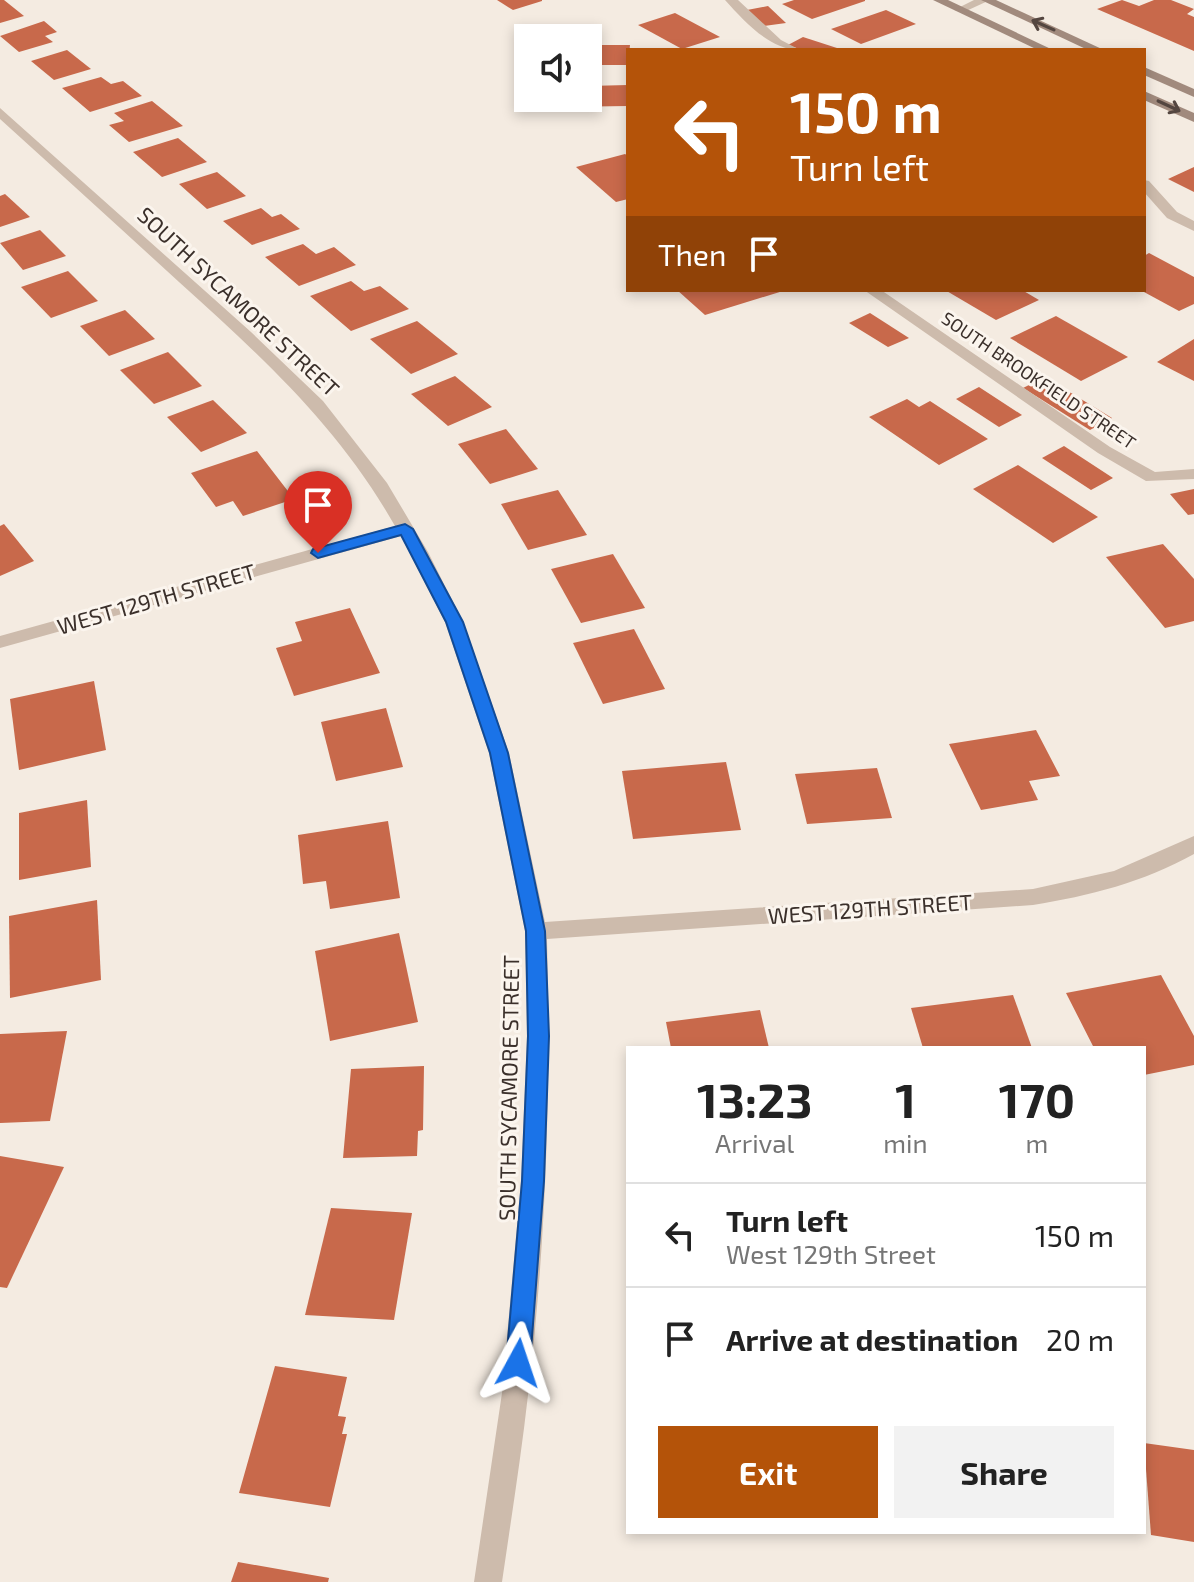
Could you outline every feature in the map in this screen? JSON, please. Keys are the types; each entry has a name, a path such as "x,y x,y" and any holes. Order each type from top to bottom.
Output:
{"main road":[{"path":"939,0 1043,48"},
{"path":"986,0 1094,48"},
{"path":"1146,72 1194,93"},
{"path":"1146,96 1194,118"}],"street":[{"path":"731,0 772,46"},
{"path":"960,10 986,0"},
{"name":"SOUTH SYCAMORE STREET","path":"0,112 246,335 317,404 379,483 454,622 499,753 536,931 538,1036 533,1181 515,1393 488,1582"},
{"path":"1146,186 1172,215 1194,227"},
{"name":"SOUTH BROOKFIELD STREET","path":"874,292 1104,450 1152,477 1194,474"},
{"name":"WEST 129TH STREET","path":"0,642 405,529"},
{"name":"WEST 129TH STREET","path":"536,931 1048,895 1079,890 1165,862 1194,844"}],"building":[{"path":"0,0 4,0 24,16 0,23"},
{"path":"497,0 542,0 542,1 513,10"},
{"path":"794,0 865,1 812,19 782,4"},
{"path":"1122,0 1139,6 1154,0 1171,0 1194,9 1187,14 1194,17 1194,51 1097,9"},
{"path":"768,6 786,23 764,26 747,10"},
{"path":"886,10 916,24 861,44 831,29"},
{"path":"675,13 720,37 680,48 638,25"},
{"path":"44,21 57,32 45,36 53,42 19,52 0,36"},
{"path":"803,37 837,48 796,48 788,45"},
{"path":"602,45 630,45 626,48 626,65 602,65"},
{"path":"67,50 91,69 54,80 31,61"},
{"path":"101,77 111,84 123,81 142,96 90,112 62,88"},
{"path":"626,85 626,106 602,106 602,86"},
{"path":"152,101 183,126 129,142 109,125 124,121 114,113"},
{"path":"178,138 207,162 162,177 133,152"},
{"path":"625,154 626,200 616,202 576,167"},
{"path":"1194,167 1194,192 1168,179"},
{"path":"217,172 246,196 207,209 179,184"},
{"path":"5,194 30,217 0,227 0,196"},
{"path":"261,208 272,217 281,214 300,229 252,245 223,221"},
{"path":"40,230 66,256 23,270 0,243"},
{"path":"303,244 316,254 334,247 356,265 299,286 265,257"},
{"path":"1149,253 1194,277 1194,304 1179,311 1144,292 1146,255"},
{"path":"68,271 98,301 51,318 21,287"},
{"path":"351,281 364,291 380,286 409,309 351,331 310,296"},
{"path":"679,292 780,292 705,315"},
{"path":"948,292 1025,292 1039,300 996,320"},
{"path":"125,310 155,339 109,356 80,326"},
{"path":"870,313 909,338 888,347 849,323"},
{"path":"1056,316 1128,357 1081,381 1010,338"},
{"path":"417,321 458,354 411,374 370,339"},
{"path":"1194,339 1194,381 1157,362"},
{"path":"168,352 202,386 154,404 120,370"},
{"path":"455,376 492,407 448,426 411,394"},
{"path":"1045,377 1112,418 1090,430 1023,388"},
{"path":"979,387 1022,415 999,427 956,399"},
{"path":"907,399 919,407 930,401 988,439 939,465 869,417"},
{"path":"213,400 247,433 201,452 167,417"},
{"path":"506,429 538,469 490,484 458,444"},
{"path":"1064,446 1113,478 1091,490 1042,458"},
{"path":"257,451 294,499 243,516 233,501 216,507 191,473"},
{"path":"1018,465 1098,517 1053,543 973,489"},
{"path":"1194,489 1194,514 1188,515 1170,494"},
{"path":"558,490 587,535 528,550 501,504"},
{"path":"4,524 34,561 0,576 0,526"},
{"path":"1163,544 1194,579 1194,621 1165,628 1106,557"},
{"path":"613,554 645,608 581,623 551,569"},
{"path":"350,608 380,673 294,696 276,648 302,641 295,622"},
{"path":"634,629 665,689 603,704 573,643"},
{"path":"94,681 106,750 19,770 10,699"},
{"path":"386,708 403,767 336,781 321,722"},
{"path":"1036,730 1060,776 1029,781 1038,800 981,810 949,744"},
{"path":"726,762 741,830 633,839 622,771"},
{"path":"877,768 892,818 807,824 795,774"},
{"path":"87,800 91,867 19,880 19,813"},
{"path":"388,821 400,898 330,909 326,881 303,884 298,835"},
{"path":"97,900 101,980 10,998 9,916"},
{"path":"399,933 418,1022 330,1041 315,951"},
{"path":"1161,975 1194,1036 1194,1065 1146,1075 1146,1046 1093,1046 1066,993"},
{"path":"1013,995 1031,1046 922,1046 911,1008"},
{"path":"760,1010 769,1046 671,1046 666,1022"},
{"path":"67,1031 50,1121 0,1123 0,1034"},
{"path":"424,1066 423,1130 418,1131 417,1156 343,1158 351,1069"},
{"path":"0,1156 64,1167 7,1288 0,1287"},
{"path":"331,1208 412,1213 394,1320 305,1315"},
{"path":"275,1366 347,1377 338,1416 346,1417 342,1434 347,1434 330,1507 239,1493"},
{"path":"1146,1443 1194,1450 1194,1542 1151,1535"},
{"path":"238,1562 329,1578 328,1582 231,1582"}],"route":[{"path":"318,553 405,529 454,622 499,753 536,931 538,1036 533,1181 518,1363"}]}
